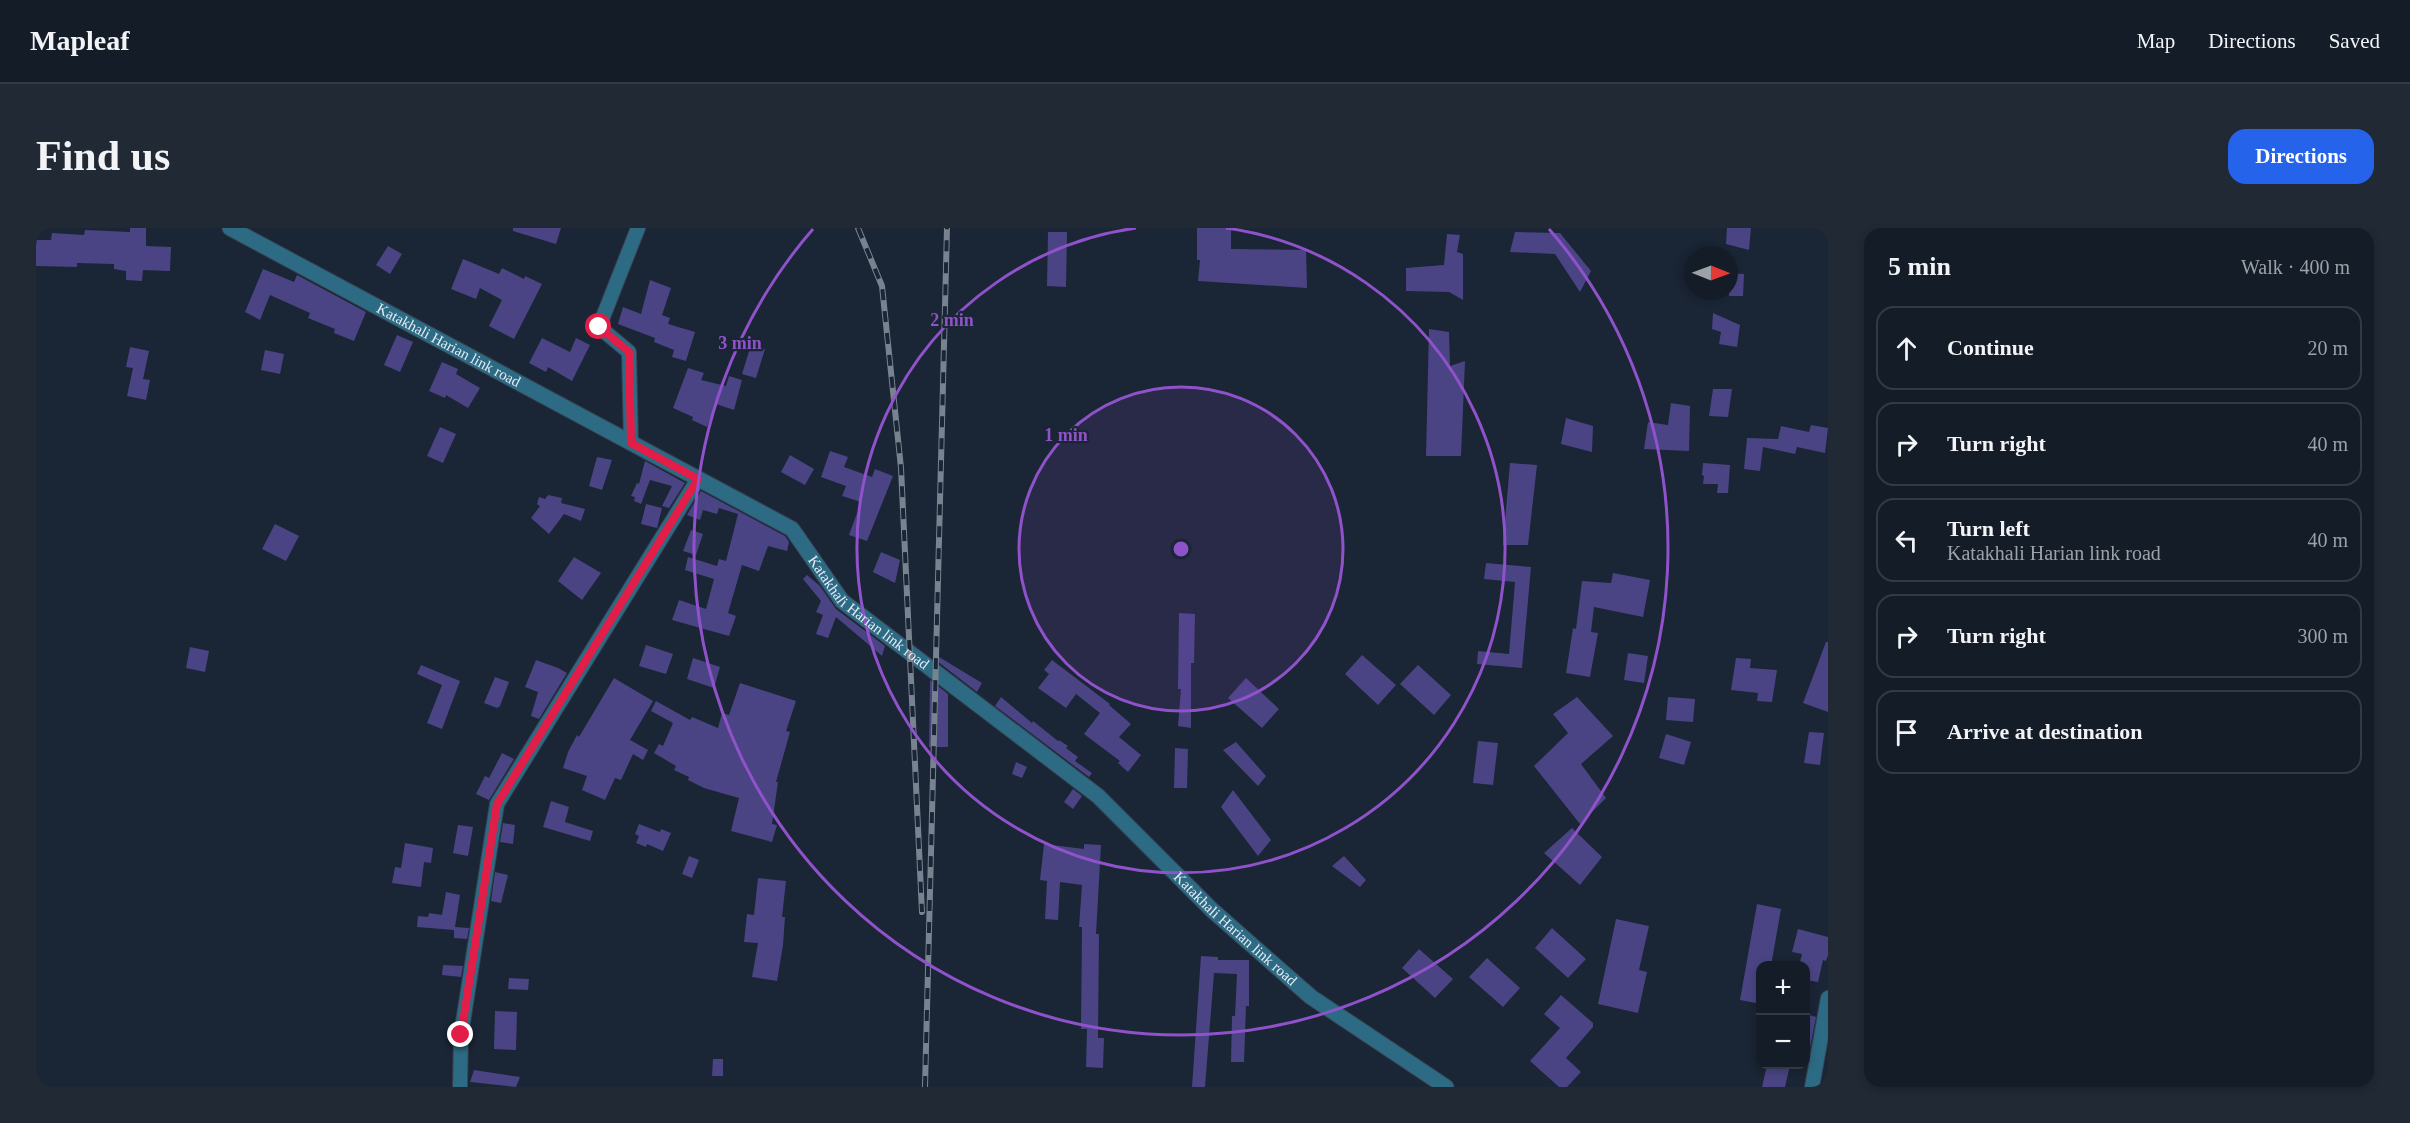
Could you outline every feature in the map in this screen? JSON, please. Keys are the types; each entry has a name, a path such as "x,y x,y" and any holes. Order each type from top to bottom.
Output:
{"street":[{"name":"Katakhali Harian link road","path":"230,228 792,529 842,601 1098,796 1212,909 1311,998 1446,1087"},
{"path":"631,443 629,352 599,327 638,228"},
{"path":"460,1087 461,1035 497,804 698,479"},
{"path":"1812,1087 1828,998"}],"building":[{"path":"130,228 146,228 146,246 171,247 170,271 143,270 142,281 126,280 126,271 114,269 114,264 77,263 77,267 36,266 36,240 51,240 52,233 84,235 85,230 130,232"},
{"path":"513,228 561,228 556,244 513,231"},
{"path":"1197,228 1231,228 1231,249 1306,250 1307,288 1198,281 1200,260 1197,260"},
{"path":"1727,228 1751,228 1749,250 1726,244"},
{"path":"1048,232 1067,232 1066,287 1047,286"},
{"path":"1515,232 1560,233 1591,271 1580,292 1555,254 1510,252"},
{"path":"1447,234 1460,235 1457,252 1463,254 1463,300 1449,292 1406,291 1406,268 1444,265"},
{"path":"388,246 402,254 390,274 376,265"},
{"path":"463,259 499,274 502,268 524,279 525,276 542,284 514,339 489,326 502,300 480,288 476,299 451,289"},
{"path":"263,269 294,282 297,275 366,312 354,341 334,333 335,329 308,318 310,313 270,295 260,320 245,312"},
{"path":"1738,274 1744,274 1743,296 1738,296"},
{"path":"650,280 671,288 662,315 670,318 668,324 695,332 686,361 672,357 674,350 654,342 655,338 618,324 623,307 641,314"},
{"path":"1713,313 1740,325 1737,347 1719,344 1721,332 1712,329"},
{"path":"1429,329 1449,332 1450,366 1465,361 1461,456 1426,456"},
{"path":"397,335 413,342 400,372 384,365"},
{"path":"542,338 570,352 576,338 590,345 572,381 548,367 546,372 529,363"},
{"path":"751,345 765,349 756,378 742,374"},
{"path":"130,347 149,351 143,379 150,380 146,400 127,396 133,368 126,367"},
{"path":"265,350 284,354 280,374 261,370"},
{"path":"442,362 458,369 456,374 480,388 468,408 446,395 445,398 429,391"},
{"path":"688,368 704,373 701,380 726,386 729,376 742,380 734,410 716,404 707,427 692,420 693,417 673,408"},
{"path":"1713,389 1732,389 1728,417 1709,416"},
{"path":"1671,403 1690,406 1689,451 1644,449 1648,422 1668,425"},
{"path":"1566,418 1593,426 1592,452 1561,444"},
{"path":"1811,425 1828,428 1825,453 1797,447 1795,454 1763,447 1760,471 1744,469 1747,438 1778,439 1781,426 1809,432"},
{"path":"440,427 456,434 443,463 427,456"},
{"path":"830,451 848,457 844,467 872,477 875,469 893,476 867,541 849,535 861,502 842,496 846,486 821,477"},
{"path":"790,455 814,469 805,485 781,472"},
{"path":"597,457 612,460 602,490 589,486"},
{"path":"645,461 685,483 669,508 662,506 672,486 650,480 641,504 634,501 635,497 631,496 637,483 639,484"},
{"path":"1510,463 1537,465 1528,545 1503,545"},
{"path":"1703,463 1730,465 1728,493 1717,493 1718,484 1703,484"},
{"path":"701,491 785,536 789,542 787,551 768,546 759,571 742,565 728,613 736,616 729,636 672,620 679,600 706,609 714,579 685,570 688,557 717,566 719,559 726,561 738,514 719,508 717,514 703,510 700,520 687,515"},
{"path":"548,495 562,498 561,503 585,509 581,521 564,514 549,534 531,518 540,506 537,504 539,497 545,499"},
{"path":"646,504 662,508 657,528 641,524"},
{"path":"275,524 299,536 286,561 262,549"},
{"path":"691,530 703,534 696,555 683,551"},
{"path":"881,552 900,560 895,583 873,572"},
{"path":"574,557 601,573 582,600 558,581"},
{"path":"1486,563 1531,567 1522,668 1477,664 1478,651 1509,654 1515,582 1484,579"},
{"path":"1613,573 1650,580 1643,617 1594,607 1591,632 1598,633 1590,677 1566,673 1573,628 1576,629 1582,581 1611,583"},
{"path":"807,575 820,586 836,609 885,646 882,656 836,617 828,638 816,634 823,615 816,612 821,601 803,579"},
{"path":"1179,613 1195,614 1194,663 1191,663 1191,728 1178,726 1181,689 1178,689"},
{"path":"1826,642 1828,642 1828,712 1803,703"},
{"path":"646,645 673,654 666,674 639,666"},
{"path":"190,647 209,651 205,672 186,668"},
{"path":"1628,653 1648,656 1644,683 1624,680"},
{"path":"1362,655 1396,685 1378,705 1345,674"},
{"path":"939,657 982,683 977,692 937,661"},
{"path":"693,658 720,667 714,688 687,679"},
{"path":"1736,658 1751,659 1750,668 1777,670 1772,702 1757,701 1758,693 1731,690"},
{"path":"536,660 567,673 539,719 531,716 538,692 525,687"},
{"path":"1052,660 1110,704 1131,724 1119,737 1141,755 1128,772 1118,763 1120,761 1084,734 1100,713 1076,694 1066,708 1038,688 1049,674 1044,670"},
{"path":"421,665 460,681 442,729 427,723 442,685 417,674"},
{"path":"1418,665 1451,695 1434,715 1400,684"},
{"path":"495,677 509,682 500,706 497,708 484,703"},
{"path":"614,678 653,701 630,740 648,750 643,760 633,754 621,780 615,778 605,800 582,790 587,776 563,768 577,735 579,737"},
{"path":"1246,678 1279,709 1262,728 1228,698"},
{"path":"930,680 948,694 948,747 929,747"},
{"path":"740,683 796,701 786,731 790,732 776,782 778,782 772,824 777,825 772,842 731,831 739,798 704,788 688,780 689,777 674,770 676,766 654,753 659,744 663,746 673,723 651,711 656,701 690,720 692,717 718,728 722,713 729,715"},
{"path":"1001,697 1032,723 1033,721 1068,746 1066,748 1078,757 1075,761 1092,773 1089,777 995,706"},
{"path":"1577,697 1613,736 1581,764 1606,798 1580,824 1534,766 1568,733 1553,714"},
{"path":"1668,697 1695,699 1693,722 1666,720"},
{"path":"1809,732 1824,733 1820,765 1804,763"},
{"path":"1666,734 1691,742 1684,765 1659,758"},
{"path":"1478,741 1498,743 1493,785 1473,783"},
{"path":"1236,742 1266,776 1258,786 1223,750"},
{"path":"1175,748 1188,749 1187,788 1174,788"},
{"path":"502,753 514,759 489,800 476,794 485,776 489,778"},
{"path":"1016,762 1027,767 1022,778 1012,774"},
{"path":"1073,789 1082,796 1073,809 1064,802"},
{"path":"1233,790 1271,840 1258,856 1221,807"},
{"path":"551,801 569,807 565,822 593,831 590,841 543,827"},
{"path":"503,823 515,825 513,844 500,842"},
{"path":"639,824 660,832 661,829 671,833 663,851 647,844 646,847 636,843 639,836 635,834"},
{"path":"458,825 473,827 468,856 453,853"},
{"path":"1572,828 1602,857 1580,885 1544,853"},
{"path":"405,843 433,848 431,863 424,862 421,887 392,883 395,867 401,868"},
{"path":"1044,844 1084,849 1084,844 1101,845 1096,934 1099,934 1098,1038 1104,1038 1103,1068 1086,1067 1087,1029 1081,1029 1082,927 1079,927 1082,885 1060,882 1058,920 1045,919 1047,881 1040,880"},
{"path":"689,856 699,860 692,878 682,874"},
{"path":"1344,856 1366,880 1360,887 1332,866"},
{"path":"495,872 508,875 501,903 491,901"},
{"path":"758,878 786,881 782,917 785,917 783,945 777,981 752,977 758,943 744,942 747,914 754,915"},
{"path":"446,892 460,895 455,927 469,928 467,939 454,938 454,930 417,927 418,916 428,917 429,913 442,915"},
{"path":"1757,904 1781,909 1772,961 1756,961 1756,1003 1740,1000"},
{"path":"1616,919 1649,926 1639,970 1647,972 1638,1013 1598,1004"},
{"path":"1552,928 1586,959 1568,978 1535,948"},
{"path":"1798,929 1828,937 1828,955 1826,961 1823,960 1818,982 1810,981 1810,961 1800,961 1802,954 1792,952"},
{"path":"1419,949 1453,979 1435,998 1402,968"},
{"path":"1201,956 1218,957 1218,960 1249,960 1249,1006 1246,1006 1244,1062 1231,1062 1232,1016 1235,1016 1237,974 1214,973 1205,1087 1192,1087"},
{"path":"1487,958 1520,988 1503,1007 1469,977"},
{"path":"443,965 463,966 461,977 442,975"},
{"path":"509,978 529,979 528,990 508,989"},
{"path":"1561,995 1593,1023 1593,1027 1566,1058 1581,1072 1567,1087 1559,1087 1530,1061 1560,1028 1544,1014"},
{"path":"495,1011 517,1012 516,1050 494,1049"},
{"path":"1810,1015 1816,1017 1810,1048"},
{"path":"713,1059 723,1059 723,1076 712,1076"},
{"path":"1766,1069 1789,1069 1785,1087 1762,1087"},
{"path":"474,1070 520,1077 516,1087 470,1082"}],"railway":[{"path":"858,228 882,286 901,468 922,912"},
{"path":"925,1087 947,228"}],"route":[{"path":"461,1035 497,804 698,479 631,443 629,352 599,327"}]}
